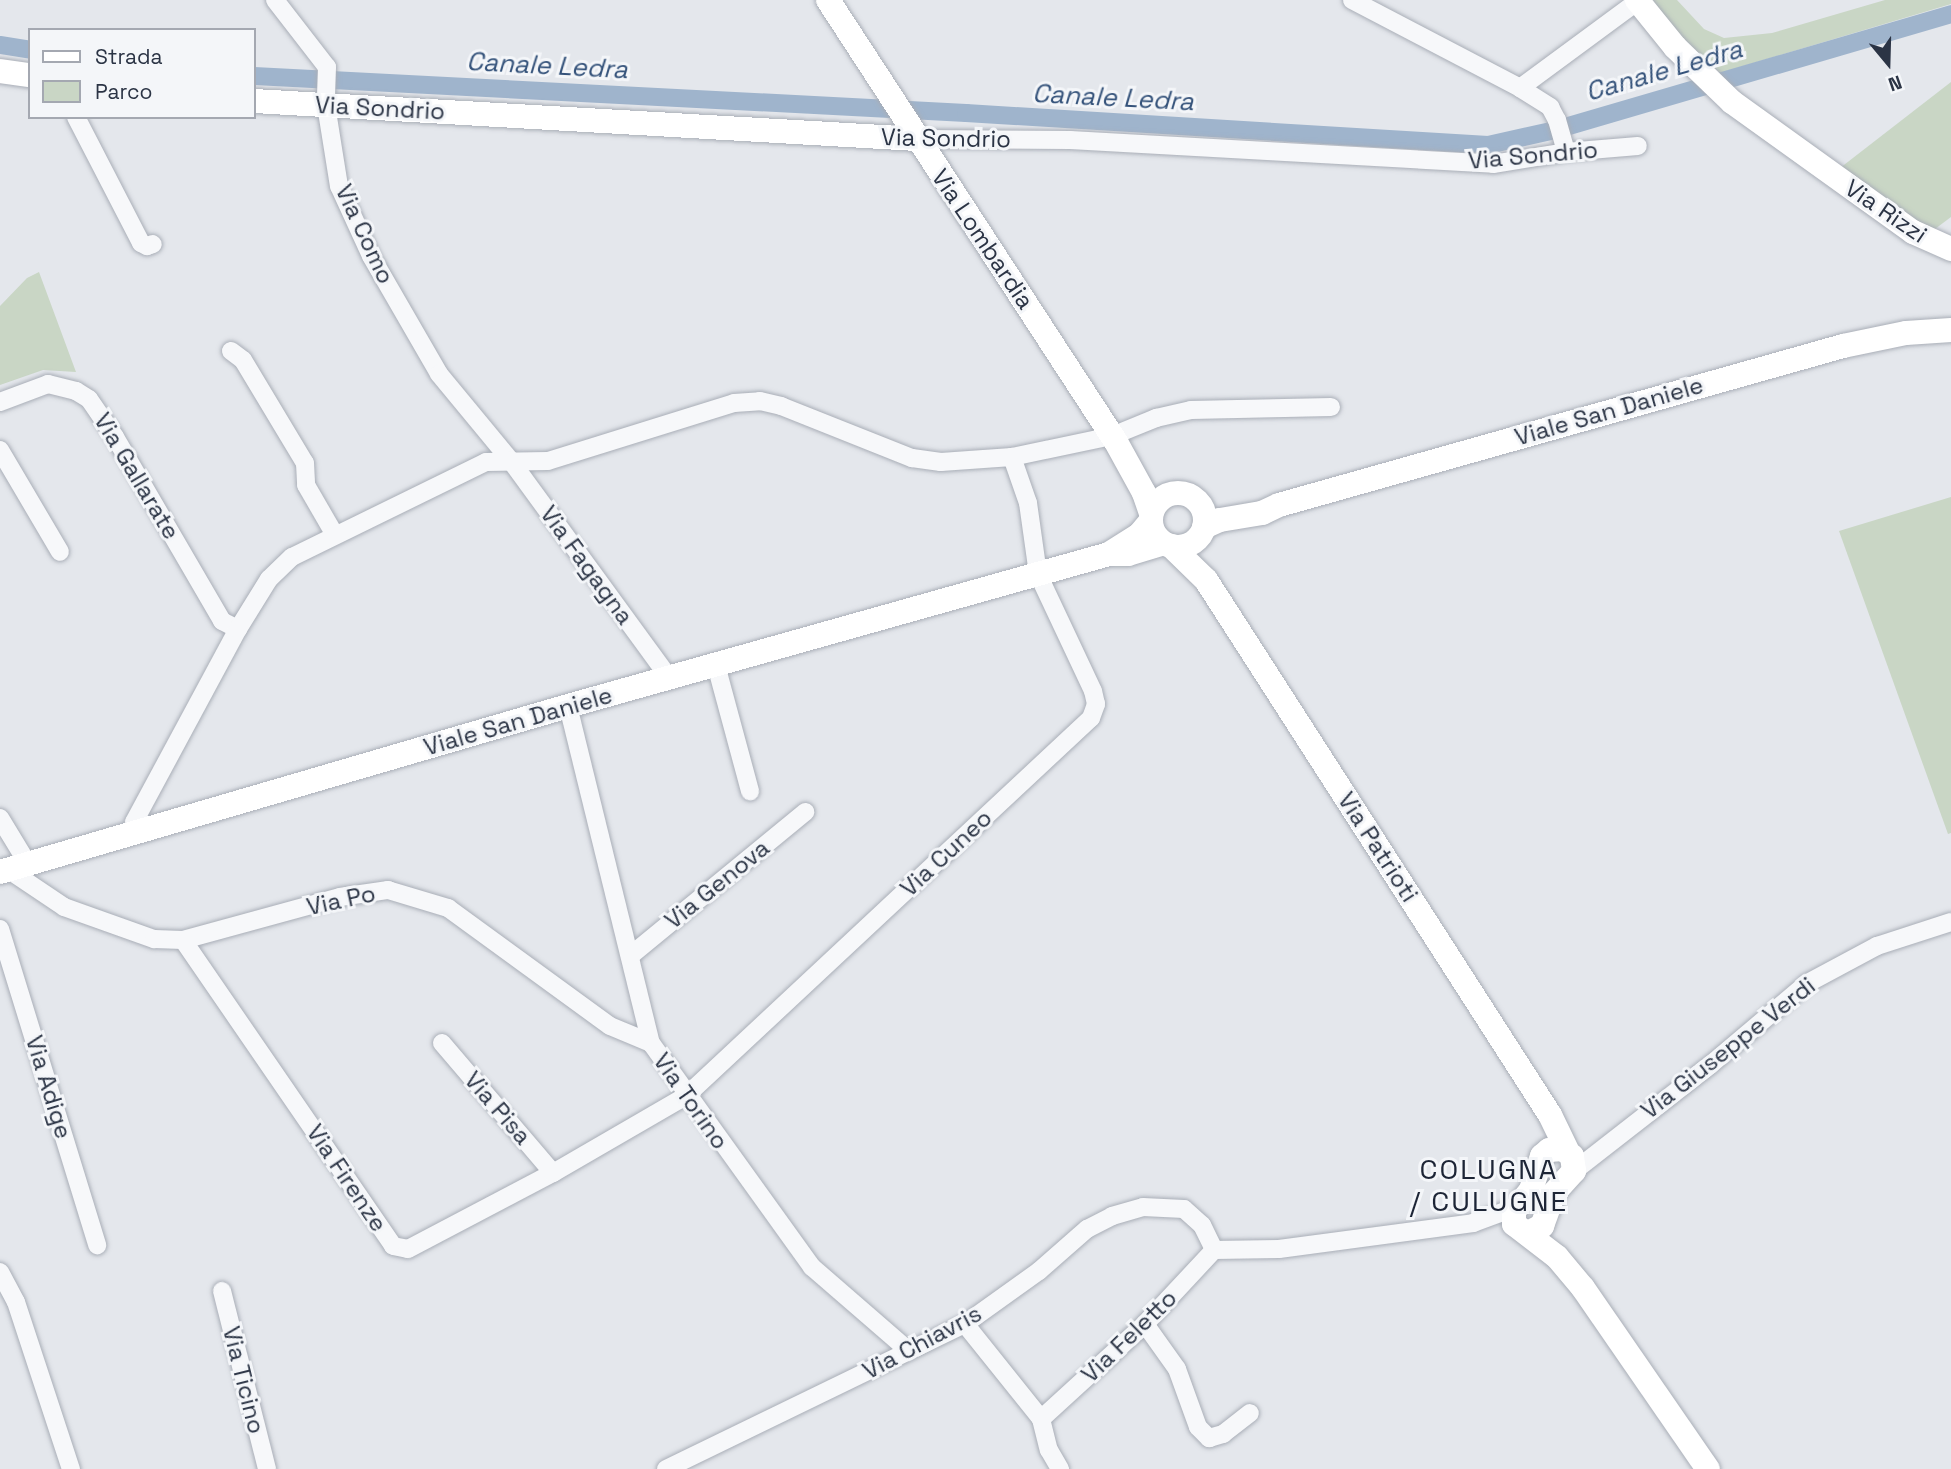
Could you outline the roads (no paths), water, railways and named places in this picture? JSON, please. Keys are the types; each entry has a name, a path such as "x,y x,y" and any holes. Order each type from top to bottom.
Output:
{"street":[{"name":"Via Como","path":"275,0 327,67 326,99 339,186 371,256 439,374 507,457"},
{"name":"Via Lombardia","path":"828,0 1114,439 1144,493 1156,537 1167,545"},
{"path":"1352,0 1543,100 1557,120 1565,148"},
{"path":"1520,88 1637,1"},
{"name":"Via Rizzi","path":"1637,1 1700,74 1732,102 1913,232 1949,248"},
{"path":"0,71 28,75"},
{"name":"Via Sondrio","path":"256,101 326,99 914,134 1493,164 1565,148 1638,146"},
{"path":"77,119 141,243 147,246 153,244"},
{"name":"Viale San Daniele","path":"12,869 568,706 1109,554 1133,540 1151,517 1160,499 1193,516 1220,520 1262,513 1279,505 1843,346 1948,329"},
{"path":"231,351 243,360 305,463 306,485 335,535"},
{"name":"Via Gallarate","path":"0,402 48,384 76,391 89,399 104,419 222,621 238,629"},
{"path":"136,832 134,822 238,629 269,579 292,557 485,462 507,457 548,461 734,403 760,401 780,406 912,458 941,462 1012,457 1114,439 1148,421 1191,410 1331,407"},
{"name":"Via Lombardia","path":"1114,439 1193,516"},
{"path":"0,450 60,552"},
{"name":"Via Fagagna","path":"507,457 669,678"},
{"path":"1012,457 1028,503 1038,574"},
{"name":"Viale San Daniele","path":"1109,554 1128,554 1167,545 1188,545 1193,516"},
{"name":"Via Patrioti","path":"1193,516 1206,580"},
{"name":"Via Patrioti","path":"1167,545 1206,580 1550,1115 1551,1128 1570,1157 1531,1190 1526,1222"},
{"name":"Via Cuneo","path":"686,1096 1091,718 1096,704 1093,691 1038,574"},
{"path":"716,665 750,791"},
{"name":"Via Torino","path":"568,706 651,1043 686,1096 811,1267 909,1351"},
{"name":"Via Genova","path":"629,956 805,812"},
{"path":"0,818 12,869"},
{"name":"Via Po","path":"12,869 64,907 106,925 154,939 183,940 340,897 388,890 448,908 610,1026 651,1043"},
{"name":"Via Giuseppe Verdi","path":"1570,1157 1714,1061 1806,984 1877,946 1951,922"},
{"name":"Via Adige","path":"0,929 97,1245"},
{"name":"Via Firenze","path":"183,940 393,1246 408,1249 553,1173 686,1096"},
{"name":"Via Pisa","path":"442,1043 553,1173"},
{"path":"1214,1250 1279,1249 1481,1222 1526,1222 1554,1193 1570,1157"},
{"name":"Via Chiavris","path":"666,1469 965,1324 1039,1271 1087,1229 1112,1216 1143,1207 1172,1207 1191,1212 1202,1225 1214,1250"},
{"path":"1526,1222 1600,1310 1708,1469"},
{"name":"Via Feletto","path":"1041,1419 1145,1324 1214,1250"},
{"path":"0,1272 16,1302 71,1469"},
{"name":"Via Ticino","path":"222,1292 267,1469"},
{"path":"965,1324 1041,1419 1049,1450 1060,1469"},
{"path":"1145,1324 1177,1369 1198,1427 1209,1438 1223,1434 1250,1413"}],"waterway":[{"name":"Canale Ledra","path":"256,76 966,113 1488,145 1555,130 1951,14"},
{"name":"Canale Ledra","path":"0,45 28,50"}],"district":[{"name":"COLUGNA / CULUGNE","path":"1489,1185"}]}
